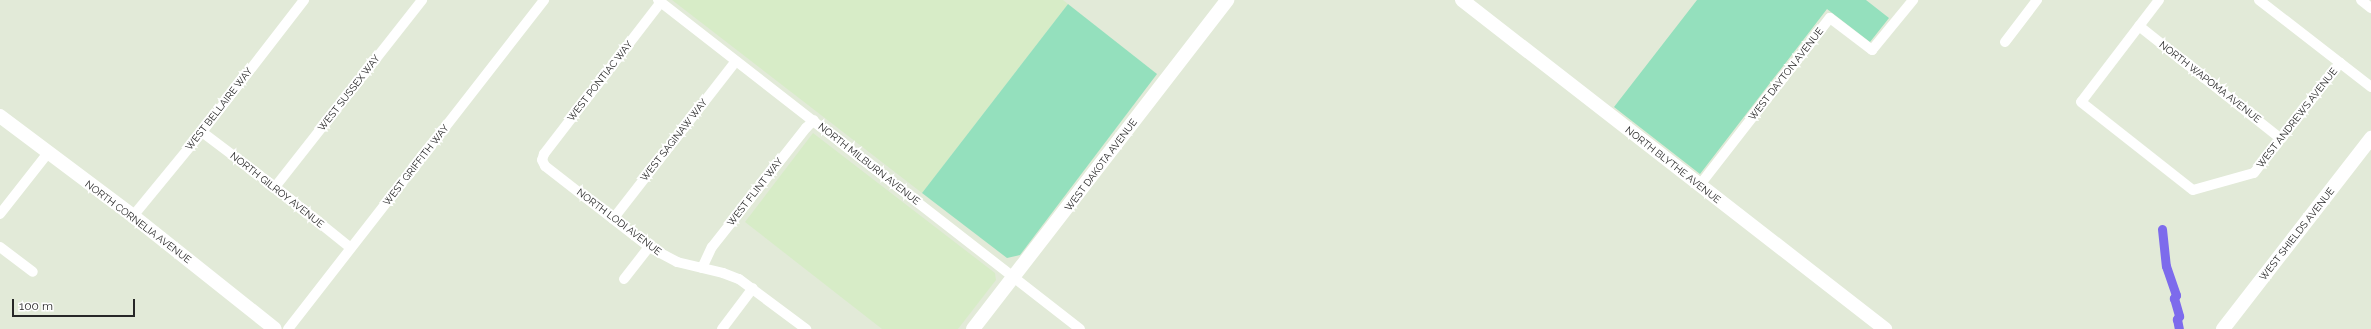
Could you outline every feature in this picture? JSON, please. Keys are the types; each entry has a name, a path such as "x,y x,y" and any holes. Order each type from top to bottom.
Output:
{"street":[{"name":"WEST BELLAIRE WAY","path":"133,216 202,132 304,0"},
{"name":"WEST SUSSEX WAY","path":"276,186 422,0"},
{"name":"WEST GRIFFITH WAY","path":"288,329 544,0"},
{"name":"WEST DAKOTA AVENUE","path":"973,329 1227,0"},
{"name":"NORTH BLYTHE AVENUE","path":"1462,0 1699,186 1885,329"},
{"name":"WEST DAYTON AVENUE","path":"1699,186 1830,18 1872,50 1913,0"},
{"path":"2005,42 2037,0"},
{"path":"2139,26 2159,0"},
{"path":"2259,0 2371,87"},
{"path":"2361,0 2371,8"},
{"name":"NORTH MILBURN AVENUE","path":"659,1 814,120 1080,329"},
{"name":"WEST PONTIAC WAY","path":"542,160 544,154 659,1"},
{"name":"WEST ANDREWS AVENUE","path":"2139,26 2082,102 2193,190 2254,173 2340,63"},
{"name":"NORTH WAPOMA AVENUE","path":"2139,26 2281,139"},
{"name":"WEST SAGINAW WAY","path":"613,219 736,61"},
{"name":"NORTH CORNELIA AVENUE","path":"0,116 133,216 275,329"},
{"name":"WEST FLINT WAY","path":"702,268 712,247 806,128 814,120"},
{"name":"NORTH GILROY AVENUE","path":"202,132 276,186 351,248"},
{"name":"WEST SHIELDS AVENUE","path":"2223,329 2371,138"},
{"path":"0,214 48,153"},
{"name":"NORTH LODI AVENUE","path":"542,160 545,166 649,247 677,262 723,273 753,288 806,329"},
{"path":"0,247 33,272"},
{"path":"624,279 649,247"},
{"path":"722,329 753,288"}],"shaded area":[{"path":"672,0 1063,0 1068,4 922,193"},
{"path":"1697,0 1866,0 1889,18 1870,42 1827,9 1700,174 1614,107"},
{"path":"1068,4 1157,74 1020,255 1007,258 922,193"},
{"path":"813,133 995,273 996,280 958,329 882,329 745,222"}],"waterway":[{"path":"2162,229 2166,266 2176,295 2174,298 2179,316 2177,319 2179,329"}]}
